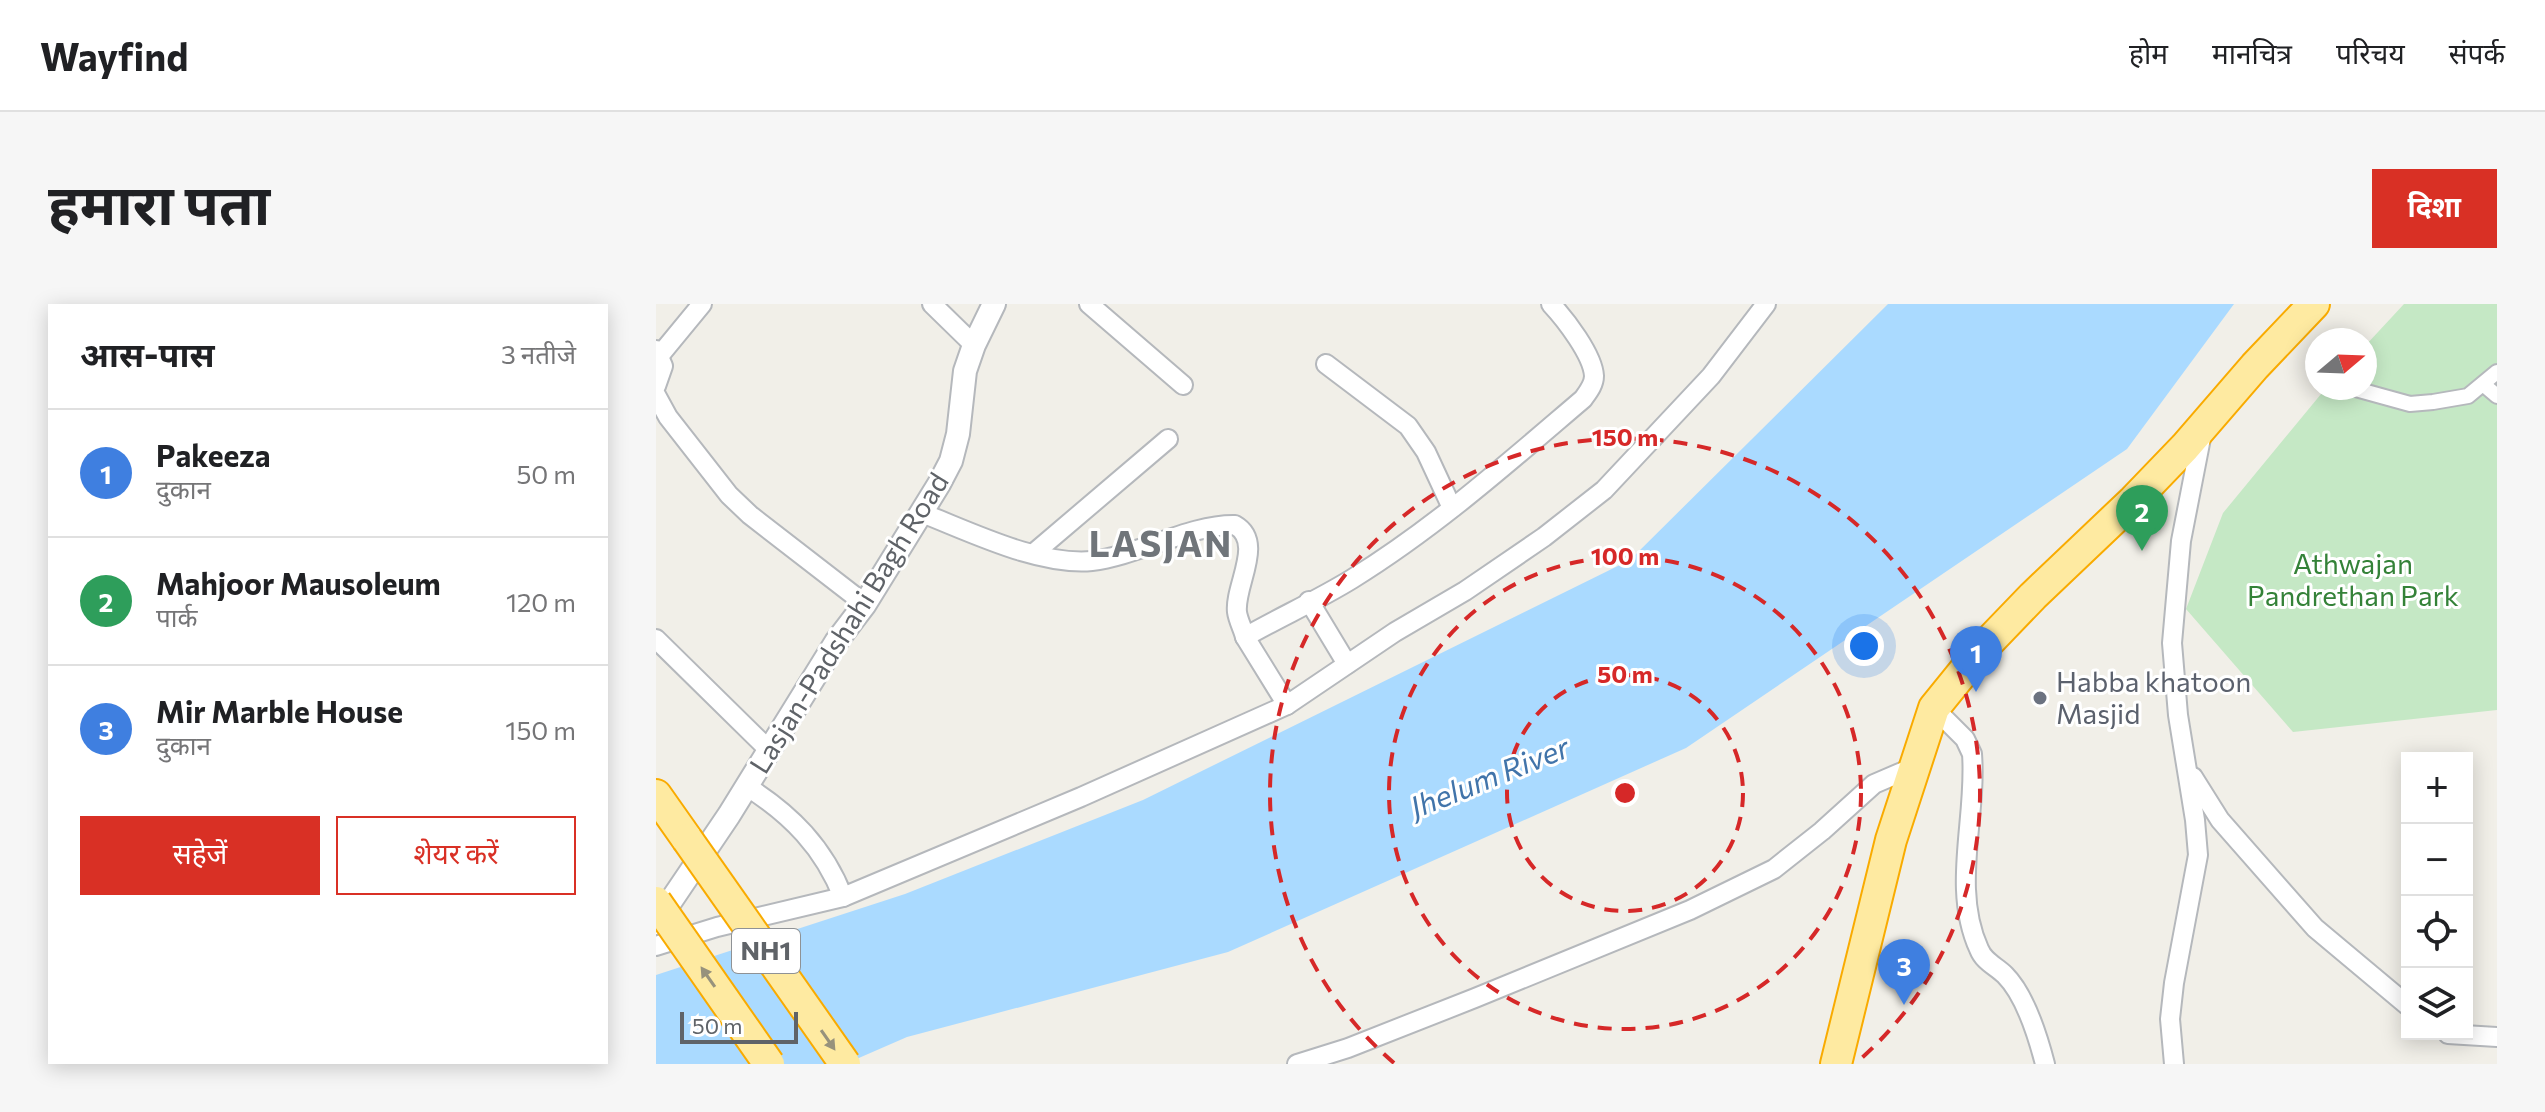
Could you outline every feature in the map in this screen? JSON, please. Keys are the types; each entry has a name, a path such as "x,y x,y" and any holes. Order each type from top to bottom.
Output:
{"highway":[{"path":"1836,1064 1891,840 1934,708 1991,639 2134,500 2314,304"},
{"name":"NH1","path":"656,795 845,1064"},
{"name":"NH1","path":"656,902 769,1064"}],"street":[{"path":"656,386 663,366 658,352 702,304"},
{"path":"932,304 974,345"},
{"name":"Lasjan-Padshahi Bagh Road","path":"656,923 836,642 865,604 951,461 958,434 965,371 994,304"},
{"path":"1089,304 1183,385"},
{"path":"1245,637 1351,580 1452,508 1583,399 1594,375 1590,361 1564,318 1551,304"},
{"path":"656,946 717,927 843,897 1287,705 1465,591 1544,537 1604,490 1711,376 1766,304"},
{"path":"1326,364 1408,426 1426,452 1452,508"},
{"path":"2377,395 2410,404 2468,396 2497,372"},
{"path":"2484,385 2497,396"},
{"path":"656,395 668,417 729,495 750,515 865,604"},
{"path":"2174,1064 2170,1019 2174,983 2198,855 2178,715 2172,643 2181,541 2203,426"},
{"path":"1034,553 1168,439"},
{"path":"922,513 999,542 1076,562 1093,561 1185,535 1235,525 1243,532 1248,546 1237,612 1245,637 1287,705"},
{"path":"1309,601 1347,664"},
{"path":"656,639 769,750"},
{"path":"1934,708 1965,739 1972,754 1966,893 1976,941 1985,959 2005,975 2016,991 2035,1031 2045,1064"},
{"path":"2186,764 2220,820 2315,928 2401,1000"},
{"path":"1297,1064 1348,1048 1461,1004 1690,910 1774,869 1874,784 1911,771"},
{"path":"746,786 771,801 806,833 836,880 843,897"},
{"path":"2473,1036 2497,1037"}],"green space":[{"name":"Athwajan Pandrethan Park","path":"2404,304 2497,304 2497,710 2293,732 2186,609 2223,513 2316,400 2377,400 2377,333"}],"water":[{"name":"Jhelum River","path":"1888,304 2234,304 2127,449 1686,748 1228,952 907,1037 845,1064 656,1064 656,975 905,894 1143,800 1630,560"}],"place":[{"name":"Mahjoor Mausoleum","path":"2142,551"},
{"name":"Pakeeza","path":"1976,692"},
{"name":"Habba khatoon Masjid","path":"2040,698"},
{"name":"Mir Marble House","path":"1904,1005"}],"district":[{"name":"LASJAN","path":"1161,544"}]}
